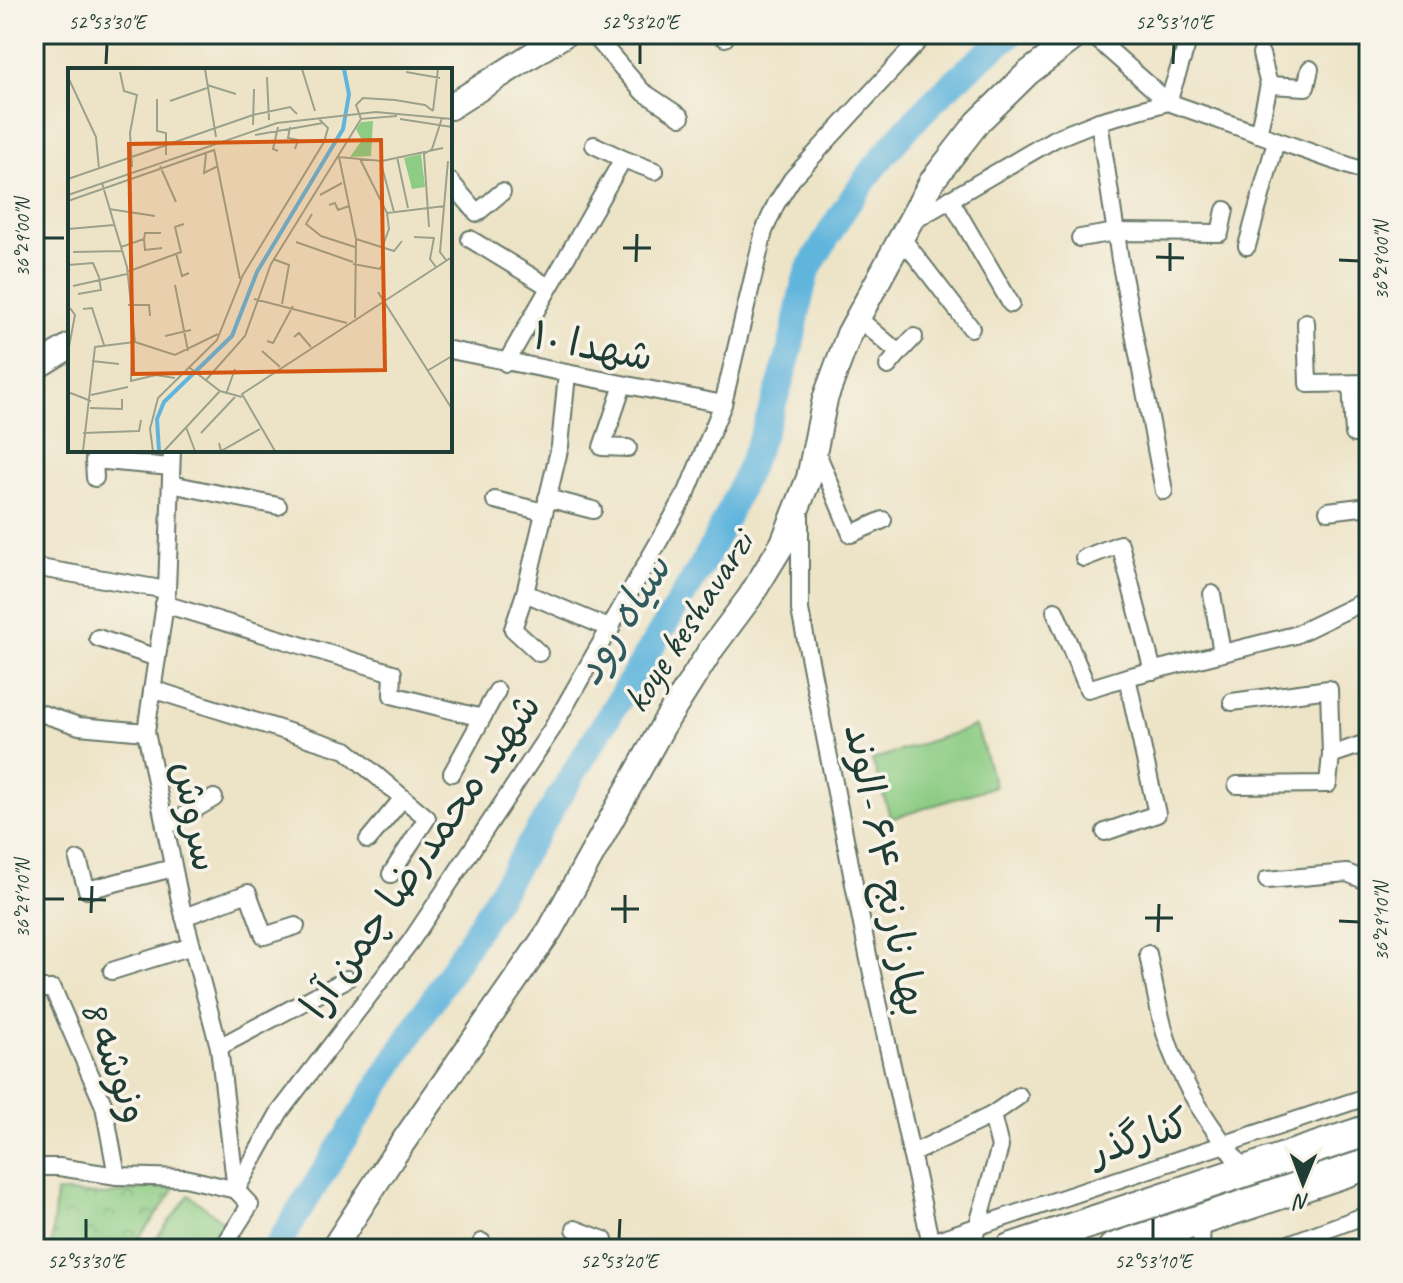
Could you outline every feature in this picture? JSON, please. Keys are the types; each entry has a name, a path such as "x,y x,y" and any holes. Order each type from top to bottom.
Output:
{"highway":[{"path":"1010,1249 1369,1130"},
{"path":"1113,1249 1202,1234 1369,1164"}],"street":[{"path":"452,106 565,34"},
{"path":"593,34 642,91 681,117"},
{"name":"شهید محمدرضا چمن آرا","path":"236,1190 279,1113 411,941 552,729 687,492 723,404 764,231 776,204 792,179 925,34"},
{"path":"1168,102 1190,35"},
{"path":"1088,37 1168,102 1369,173"},
{"name":"koye keshavarzi","path":"333,1249 392,1158 550,930 664,724 783,543 809,478 825,399 858,318 932,181 959,175 978,122 1028,73 1088,37"},
{"path":"1258,134 1269,85 1261,54"},
{"path":"1269,85 1306,87 1310,69"},
{"path":"971,328 904,230 950,199 959,175 1099,121 1168,102"},
{"path":"1099,121 1116,232 1164,491"},
{"path":"1247,246 1276,141"},
{"path":"594,145 655,171"},
{"path":"506,363 623,159"},
{"path":"452,183 477,213 502,192"},
{"path":"950,199 1011,304"},
{"path":"1080,238 1116,232 1220,233 1225,210"},
{"path":"470,239 549,287"},
{"path":"858,318 894,360 914,337"},
{"path":"1306,322 1308,384 1369,383"},
{"path":"34,368 68,347"},
{"name":"شهدا ۱۰","path":"452,350 723,404"},
{"path":"539,653 513,629 525,593 560,446 567,374"},
{"path":"1351,384 1354,434"},
{"path":"623,385 602,447 628,448"},
{"path":"815,449 851,534 883,520"},
{"path":"95,478 94,460 171,467 278,506"},
{"name":"سروش","path":"171,467 166,597 146,732 184,917 219,1047 236,1190"},
{"path":"495,500 593,510"},
{"name":"بهارنارنج ۶۴ -الوند","path":"799,502 800,610 868,955 931,1246"},
{"path":"1328,511 1369,506"},
{"path":"1084,558 1120,544 1153,671"},
{"path":"34,567 166,597 393,673 392,695 482,718"},
{"path":"525,593 611,629"},
{"path":"1212,594 1222,653"},
{"path":"1055,611 1088,689 1295,635 1369,599"},
{"path":"98,638 157,658"},
{"path":"1105,832 1157,814 1127,677"},
{"path":"152,689 346,750 427,818 391,874"},
{"path":"1232,702 1329,689 1331,755 1328,784 1237,785"},
{"path":"452,773 497,691"},
{"path":"34,711 79,726 146,732"},
{"path":"1331,755 1369,742"},
{"path":"165,827 214,798"},
{"path":"368,840 403,798"},
{"path":"78,860 87,890 173,868"},
{"path":"1267,880 1347,873 1369,882"},
{"path":"184,917 248,893 264,936 296,926"},
{"path":"112,971 192,946"},
{"path":"1148,954 1165,1035 1188,1089 1223,1144 1246,1172"},
{"path":"219,1047 347,979"},
{"name":"ونوشه 8","path":"34,989 53,989 59,1002 104,1106 117,1176"},
{"path":"911,1154 992,1115 1019,1096"},
{"name":"کنارگذر","path":"931,1246 977,1225 1369,1096"},
{"path":"971,1249 1000,1147 992,1115"},
{"path":"34,1167 59,1167 117,1176 185,1178 236,1190 250,1205 222,1249"},
{"path":"1076,1193 1085,1224"},
{"path":"1275,1249 1369,1214"},
{"path":"575,1229 604,1240 602,1249"}],"green space":[{"path":"976,726 995,786 891,819 872,760"},
{"path":"146,1188 173,1188 173,1192 131,1249 51,1249 56,1192 105,1195"},
{"path":"189,1195 225,1223 205,1249 148,1249"}],"waterway":[{"name":"سیاه رود","path":"275,1249 705,560 762,435 788,357 807,273 825,241 863,183 908,128 958,78 1012,34"}]}
